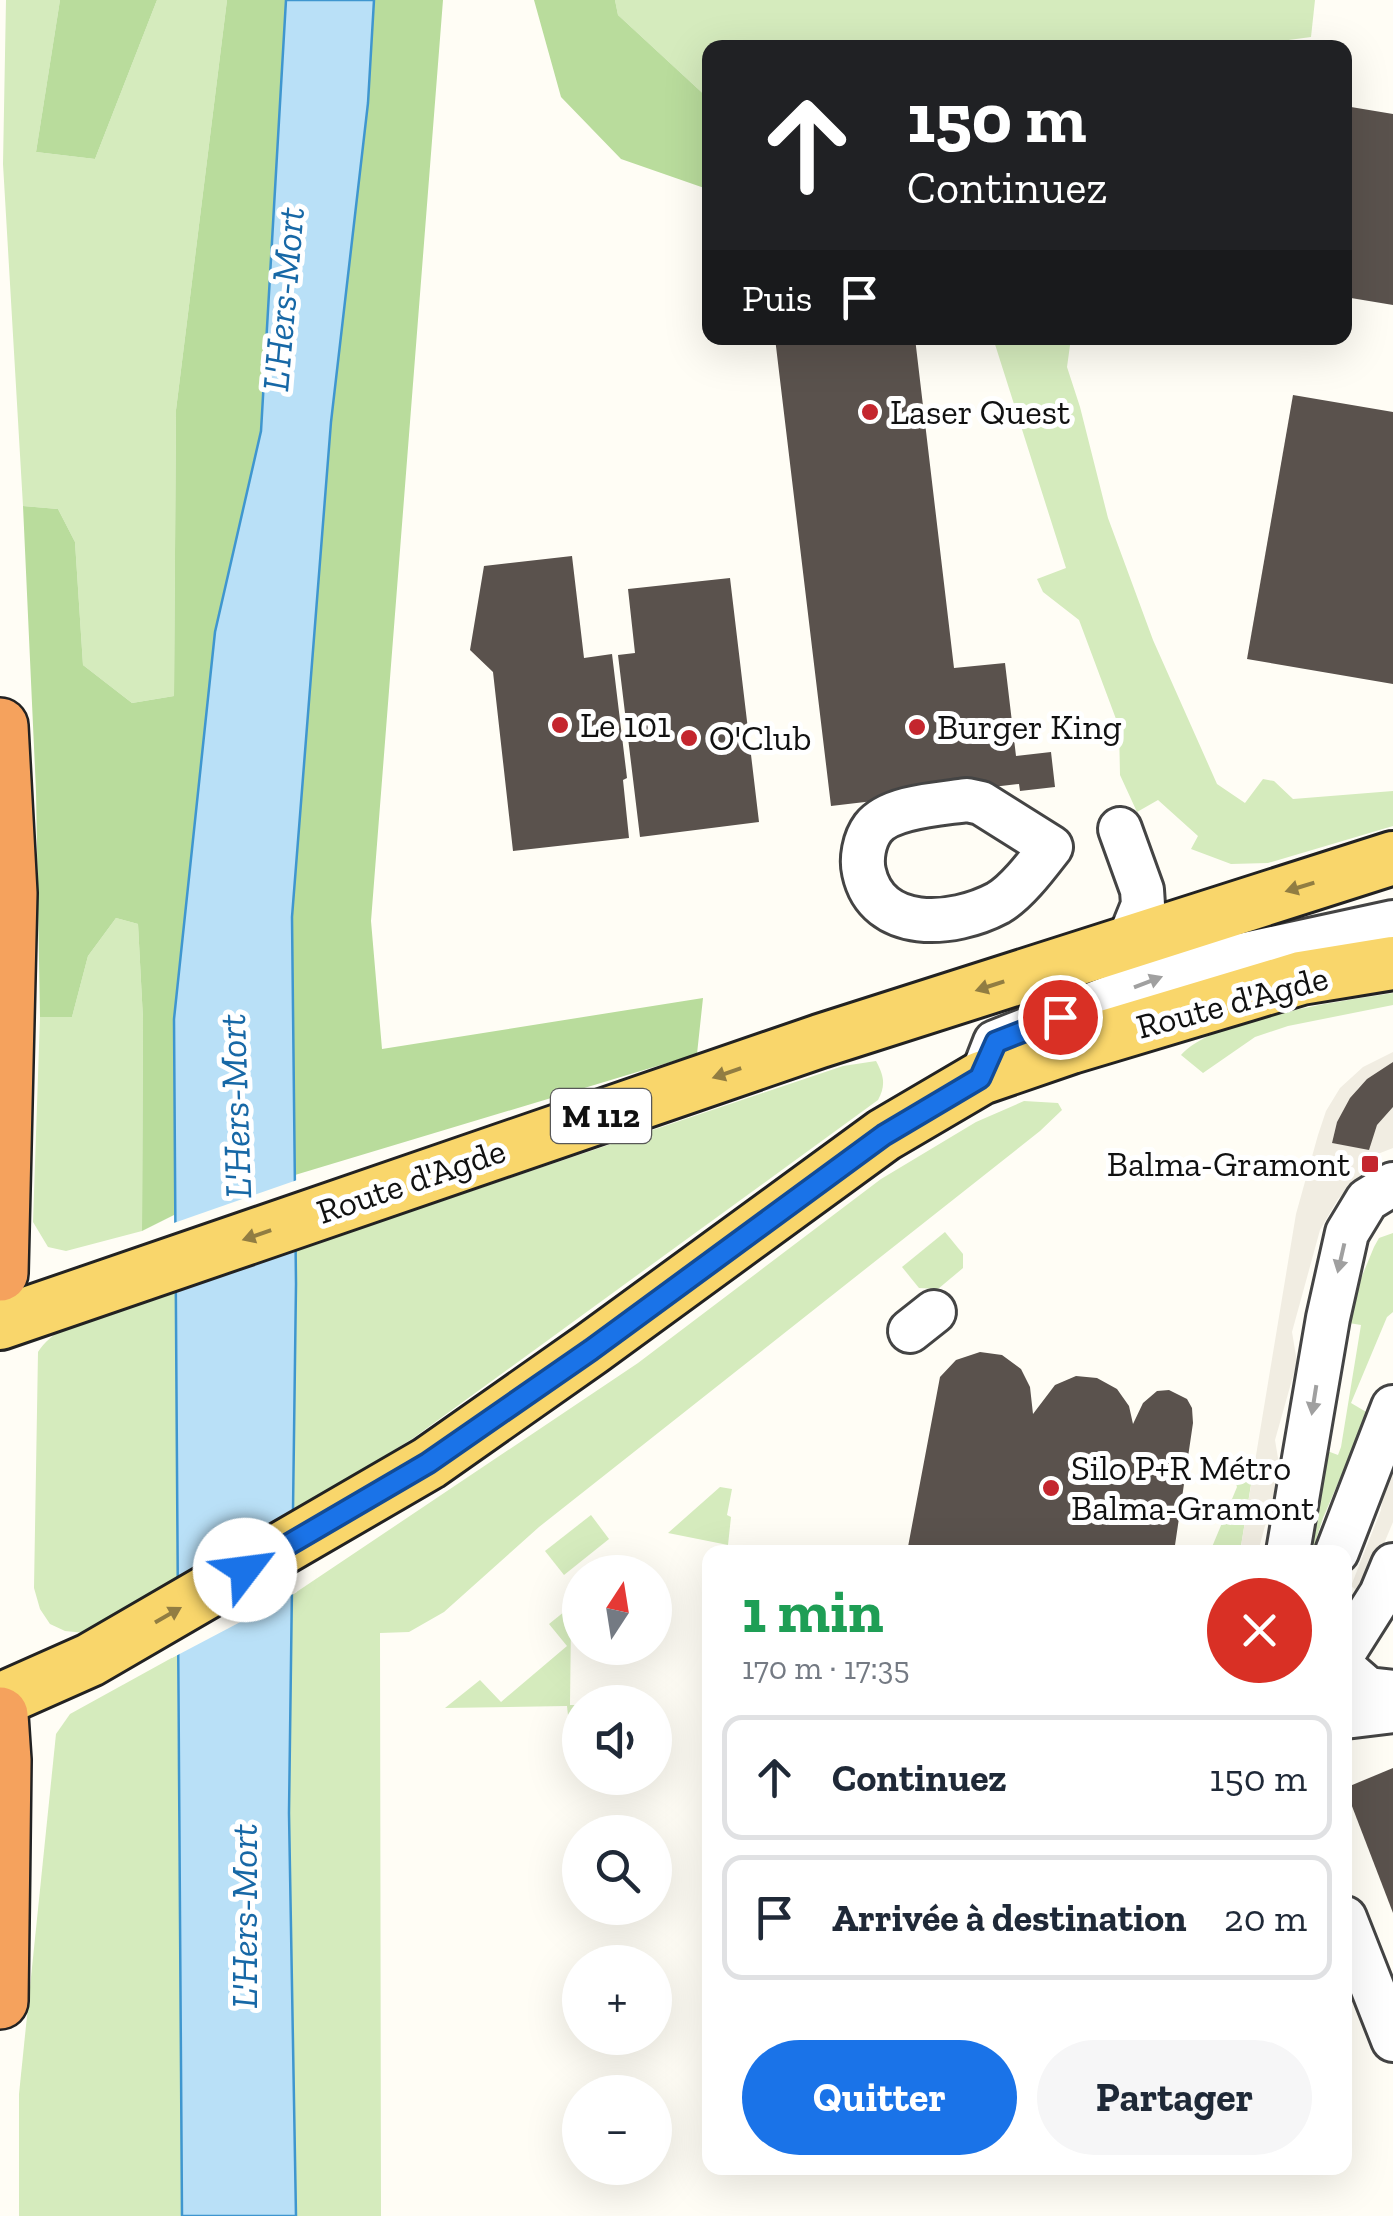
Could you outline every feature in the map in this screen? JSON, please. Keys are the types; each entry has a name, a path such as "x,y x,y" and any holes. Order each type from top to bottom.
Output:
{"highway":[{"path":"0,726 8,893 0,1273"},
{"path":"0,1715 0,2001"}],"main road":[{"name":"Route d'Agde","path":"0,1323 820,1041 1393,858"},
{"name":"Route d'Agde","path":"0,1700 90,1660 428,1463 591,1350 884,1135 980,1078 1300,978 1393,963"}],"lane":[{"path":"1120,829 1142,890 1143,906 1128,942"},
{"path":"980,1078 996,1042 1190,966 1393,922"},
{"path":"1289,1545 1346,1233 1367,1200 1393,1184"},
{"path":"1340,1545 1393,1407"},
{"path":"1352,1640 1382,1594 1393,1565"},
{"path":"1352,1674 1368,1689 1393,1692"},
{"path":"1352,1716 1393,1711"},
{"path":"1352,1936 1393,2040"}],"green space":[{"path":"6,0 60,0 36,152 95,159 157,0 227,0 176,410 174,696 132,703 83,665 75,542 58,509 23,506 3,164"},
{"path":"60,0 157,0 95,159 36,152"},
{"path":"227,0 286,0 261,431 215,632 174,1019 176,1214 142,1231 143,1019 138,924 116,918 88,956 72,1017 40,1017 36,791 23,506 58,509 75,542 83,665 132,703 174,696 176,410"},
{"path":"374,0 443,0 371,921 382,1049 703,998 697,1054 295,1175 292,917 331,422 368,103"},
{"path":"534,0 615,0 618,15 702,93 702,187 621,159 561,97"},
{"path":"615,0 1315,0 1311,37 1288,40 702,40 702,93 618,15"},
{"path":"995,345 1070,345 1067,367 1108,518 1153,640 1217,784 1245,803 1263,779 1274,781 1293,799 1393,791 1393,826 1268,863 1231,864 1191,849 1198,836 1158,800 1137,812 1120,775 1119,727 1079,620 1043,592 1037,579 1066,568"},
{"path":"116,918 138,924 143,1019 142,1231 66,1251 48,1247 33,1222 40,1017 72,1017 88,956"},
{"path":"1393,993 1393,1005 1288,1026 1255,1037 1203,1073 1181,1055 1197,1042 1249,1021"},
{"path":"876,1061 883,1080 878,1100 412,1439 294,1511 296,1250 843,1066"},
{"path":"1024,1101 1058,1103 1062,1110 539,1527 444,1612 409,1632 380,1633 381,2216 296,2216 289,1813 292,1595 638,1363 881,1179 976,1122"},
{"path":"945,1232 963,1254 963,1268 938,1289 919,1288 902,1267"},
{"path":"1393,1233 1393,1312 1387,1317 1351,1403 1368,1413 1314,1545 1305,1545 1322,1449 1338,1455 1341,1447 1361,1325 1343,1322 1379,1238"},
{"path":"176,1289 177,1580 85,1633 65,1631 50,1624 40,1609 34,1588 38,1352 64,1328 82,1319"},
{"path":"1229,1460 1254,1466 1241,1545 1213,1545 1237,1487"},
{"path":"720,1487 732,1489 727,1515 731,1517 728,1545 668,1533"},
{"path":"591,1515 609,1539 589,1555 562,1555 562,1572 545,1551"},
{"path":"562,1614 562,1640 549,1624"},
{"path":"562,1650 562,1665 570,1665 570,1685 562,1685 562,1706 445,1708 480,1680 501,1702"},
{"path":"177,1655 182,2216 19,2216 19,2094 56,1734 70,1714"}],"shaded area":[{"path":"1393,1052 1393,1062 1359,1087 1337,1122 1332,1143 1368,1149 1377,1125 1393,1107 1393,1148 1365,1159 1369,1173 1338,1199 1320,1230 1292,1332 1297,1362 1275,1440 1280,1470 1260,1545 1241,1545 1296,1214 1326,1111 1340,1088 1363,1067"},
{"path":"1393,1461 1393,1522 1360,1593 1352,1583 1381,1510 1384,1478"}],"water":[{"name":"L'Hers-Mort","path":"286,0 374,0 368,103 331,422 292,917 296,1284 289,1813 296,2216 182,2216 174,1019 215,632 261,431"}],"pier":[{"path":"300,1179 301,1249 171,1290 171,1224"},
{"path":"299,1508 297,1592 172,1658 172,1584"}],"building":[{"path":"1352,107 1393,114 1393,305 1352,298"},
{"path":"776,345 916,345 954,668 1005,663 1016,756 1051,752 1055,787 1020,791 1019,784 831,806"},
{"path":"1293,395 1393,412 1393,684 1247,659"},
{"name":"Le 101","path":"572,556 584,658 612,654 627,778 623,780 629,838 513,851 493,672 470,650 484,566"},
{"name":"O'Club","path":"730,578 759,822 640,837 618,655 635,653 628,589"},
{"path":"1393,1062 1393,1107 1377,1125 1369,1150 1332,1143 1337,1122 1350,1098 1367,1079"},
{"name":"Silo P+R Métro Balma-Gramont","path":"980,1352 1002,1355 1021,1369 1030,1387 1033,1414 1055,1385 1076,1376 1097,1378 1117,1389 1129,1406 1133,1424 1143,1403 1157,1391 1169,1390 1187,1399 1193,1423 1175,1545 908,1545 940,1377 956,1360"},
{"path":"1393,1768 1393,1913 1352,1806 1352,1785"}],"place":[{"name":"Laser Quest","path":"870,412"},
{"name":"Le 101","path":"560,725"},
{"name":"Burger King","path":"917,727"},
{"name":"O'Club","path":"689,738"},
{"name":"Balma-Gramont","path":"1370,1164"},
{"name":"Silo P+R Métro Balma-Gramont","path":"1051,1488"}],"route":[{"path":"245,1570 428,1463 591,1350 884,1135 980,1078 996,1042 1060,1017"}]}
